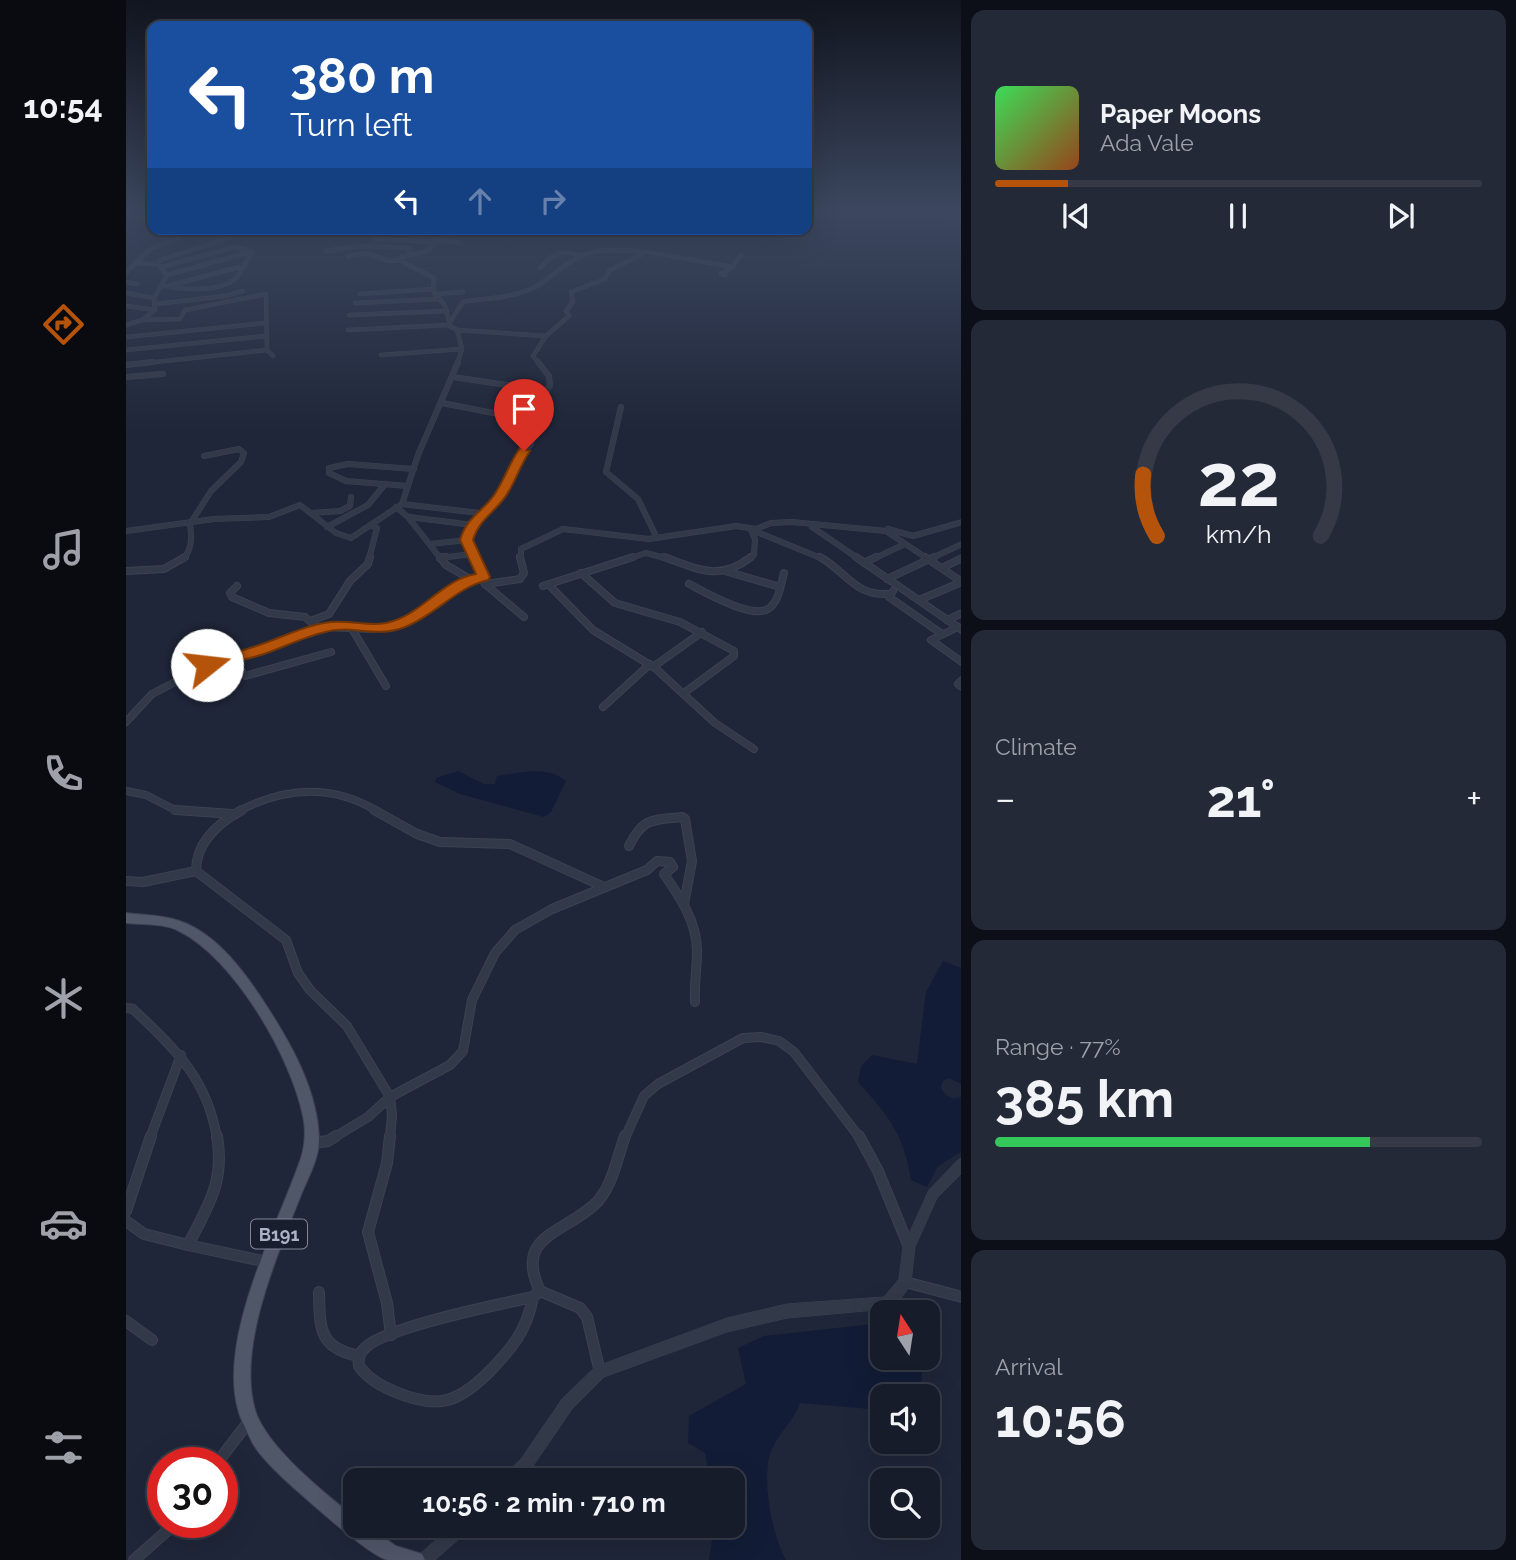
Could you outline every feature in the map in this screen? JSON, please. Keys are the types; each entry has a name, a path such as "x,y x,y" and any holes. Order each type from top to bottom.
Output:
{"main road":[{"name":"B191","path":"126,918 163,920 184,927 207,942 244,982 284,1044 307,1105 312,1143 248,1318 242,1377 250,1420 259,1438 314,1495 389,1557 416,1560"}],"street":[{"path":"155,310 155,298 165,286 170,285"},
{"path":"165,286 182,289 219,285"},
{"path":"126,531 192,522 269,517 300,505 341,537 351,538 399,505 453,377 462,349 457,330 449,323 447,311 436,294 435,285"},
{"path":"449,323 463,302 507,295 538,285"},
{"path":"524,617 484,580 467,540 480,513 494,503 503,491 515,464 531,445 537,417 535,401 547,391 549,376 533,356 546,336 569,316 566,311 573,302 571,292 590,285"},
{"path":"155,304 226,296 243,291"},
{"path":"355,303 463,292"},
{"path":"126,293 155,298"},
{"path":"360,294 436,294"},
{"path":"126,325 142,320 180,319 186,310 266,295 267,350 273,356"},
{"path":"126,306 155,310"},
{"path":"142,320 155,310"},
{"path":"349,315 447,311"},
{"path":"126,337 265,323"},
{"path":"348,330 449,323"},
{"path":"457,330 546,336"},
{"path":"152,336 152,348"},
{"path":"126,350 266,336"},
{"path":"381,355 462,349"},
{"path":"126,365 267,350"},
{"path":"126,377 163,374"},
{"path":"453,377 547,391"},
{"path":"442,403 519,418 537,417"},
{"path":"621,407 621,416 607,456 606,472 638,499 657,538"},
{"path":"126,571 179,566 191,547 192,522 211,491 241,462 244,453 239,449 204,456"},
{"path":"408,486 346,481 329,473 329,468 348,464 414,469"},
{"path":"327,527 340,522 379,497 385,484"},
{"path":"312,513 345,509 350,506 351,498"},
{"path":"399,505 480,513"},
{"path":"399,505 440,558 470,579 520,579 524,573 521,549 563,529 614,533 637,539 736,526 813,554 831,564 843,577 867,593 890,594 899,587"},
{"path":"408,517 473,525"},
{"path":"751,530 778,522 878,529 913,536 961,522"},
{"path":"314,627 313,620 329,614 351,580 368,564 377,527 370,525"},
{"path":"808,525 960,629"},
{"path":"878,529 961,582 919,600"},
{"path":"724,571 754,555 755,539 751,530"},
{"path":"430,544 467,540"},
{"path":"864,563 905,544"},
{"path":"887,579 961,544"},
{"path":"754,749 715,723 652,666 593,630 546,586 646,553 659,555 694,570 724,571 780,587"},
{"path":"440,558 472,554"},
{"path":"942,568 961,558"},
{"path":"581,573 615,603 661,615 702,632 735,653 684,693"},
{"path":"689,584 745,608 760,611 768,609 774,602 784,573"},
{"path":"126,722 139,704 161,687 190,671 256,652 314,627 380,630 399,624 424,612 470,579"},
{"path":"237,586 230,593 232,597 269,613 305,617 314,627"},
{"path":"890,594 889,597 942,634"},
{"path":"947,620 961,613"},
{"path":"351,627 386,686"},
{"path":"960,629 931,640 961,662"},
{"path":"603,707 652,666 702,632"},
{"path":"232,657 245,676 331,652"},
{"path":"961,680 958,684 961,687"},
{"path":"126,791 146,795 177,811 233,814"},
{"path":"391,1335 387,1303 368,1232 387,1163 392,1115 390,1097 347,1026 310,990 299,973 286,940 196,871 195,862 200,845 233,814 258,800 329,792 348,796 426,838 467,846 495,842 510,844 604,887"},
{"path":"629,846 638,825 644,822 682,817 685,819 693,842 692,869 684,905"},
{"path":"312,1143 328,1141 368,1118 390,1097 450,1065 463,1051 472,1000 495,953 515,930 552,909 647,870 657,861 670,862 673,867 664,874 684,905 694,932 697,952 695,1002"},
{"path":"126,881 143,882 196,871"},
{"path":"126,1007 133,1009 181,1055 206,1101 213,1121 219,1155 218,1183 188,1245"},
{"path":"600,1372 587,1317 580,1308 536,1294 453,1314 391,1335 364,1347 358,1356 357,1365 366,1378 418,1400 443,1402 463,1396 521,1340 536,1294 531,1260 540,1241 595,1204 607,1187 629,1126 644,1096 658,1084 743,1038 762,1037 779,1041 794,1052 855,1128 878,1171 909,1247"},
{"path":"126,1211 166,1091 181,1055"},
{"path":"522,1468 567,1404 600,1372 727,1325 787,1311 887,1304 905,1282 909,1247 933,1194 961,1164"},
{"path":"126,1221 144,1234 269,1262"},
{"path":"905,1282 961,1297"},
{"path":"319,1292 320,1320 325,1342 338,1352 358,1356"},
{"path":"126,1321 152,1339"},
{"path":"229,1447 250,1420"},
{"path":"134,1560 159,1538"},
{"path":"424,1560 449,1538"}],"water":[{"path":"458,771 484,784 495,784 497,776 533,771 550,773 566,781 551,812 544,817 460,794 435,782 436,778"},
{"path":"943,961 961,968 961,1084 949,1078 943,1081 941,1087 949,1097 961,1097 961,1152 938,1166 927,1187 911,1180 899,1137 878,1105 858,1082 861,1066 872,1055 917,1064 926,992"},
{"path":"870,1324 870,1370 922,1370 921,1384 870,1384 870,1409 800,1403 772,1449 767,1474 772,1521 786,1560 709,1560 712,1538 745,1538 745,1468 708,1468 705,1453 688,1443 689,1416 746,1384 738,1348 764,1336"}],"route":[{"path":"207,665 256,652 325,627 346,625 380,630 399,624 424,612 470,579 484,577 472,554 468,535 480,513 494,503 503,491 524,451"}]}
